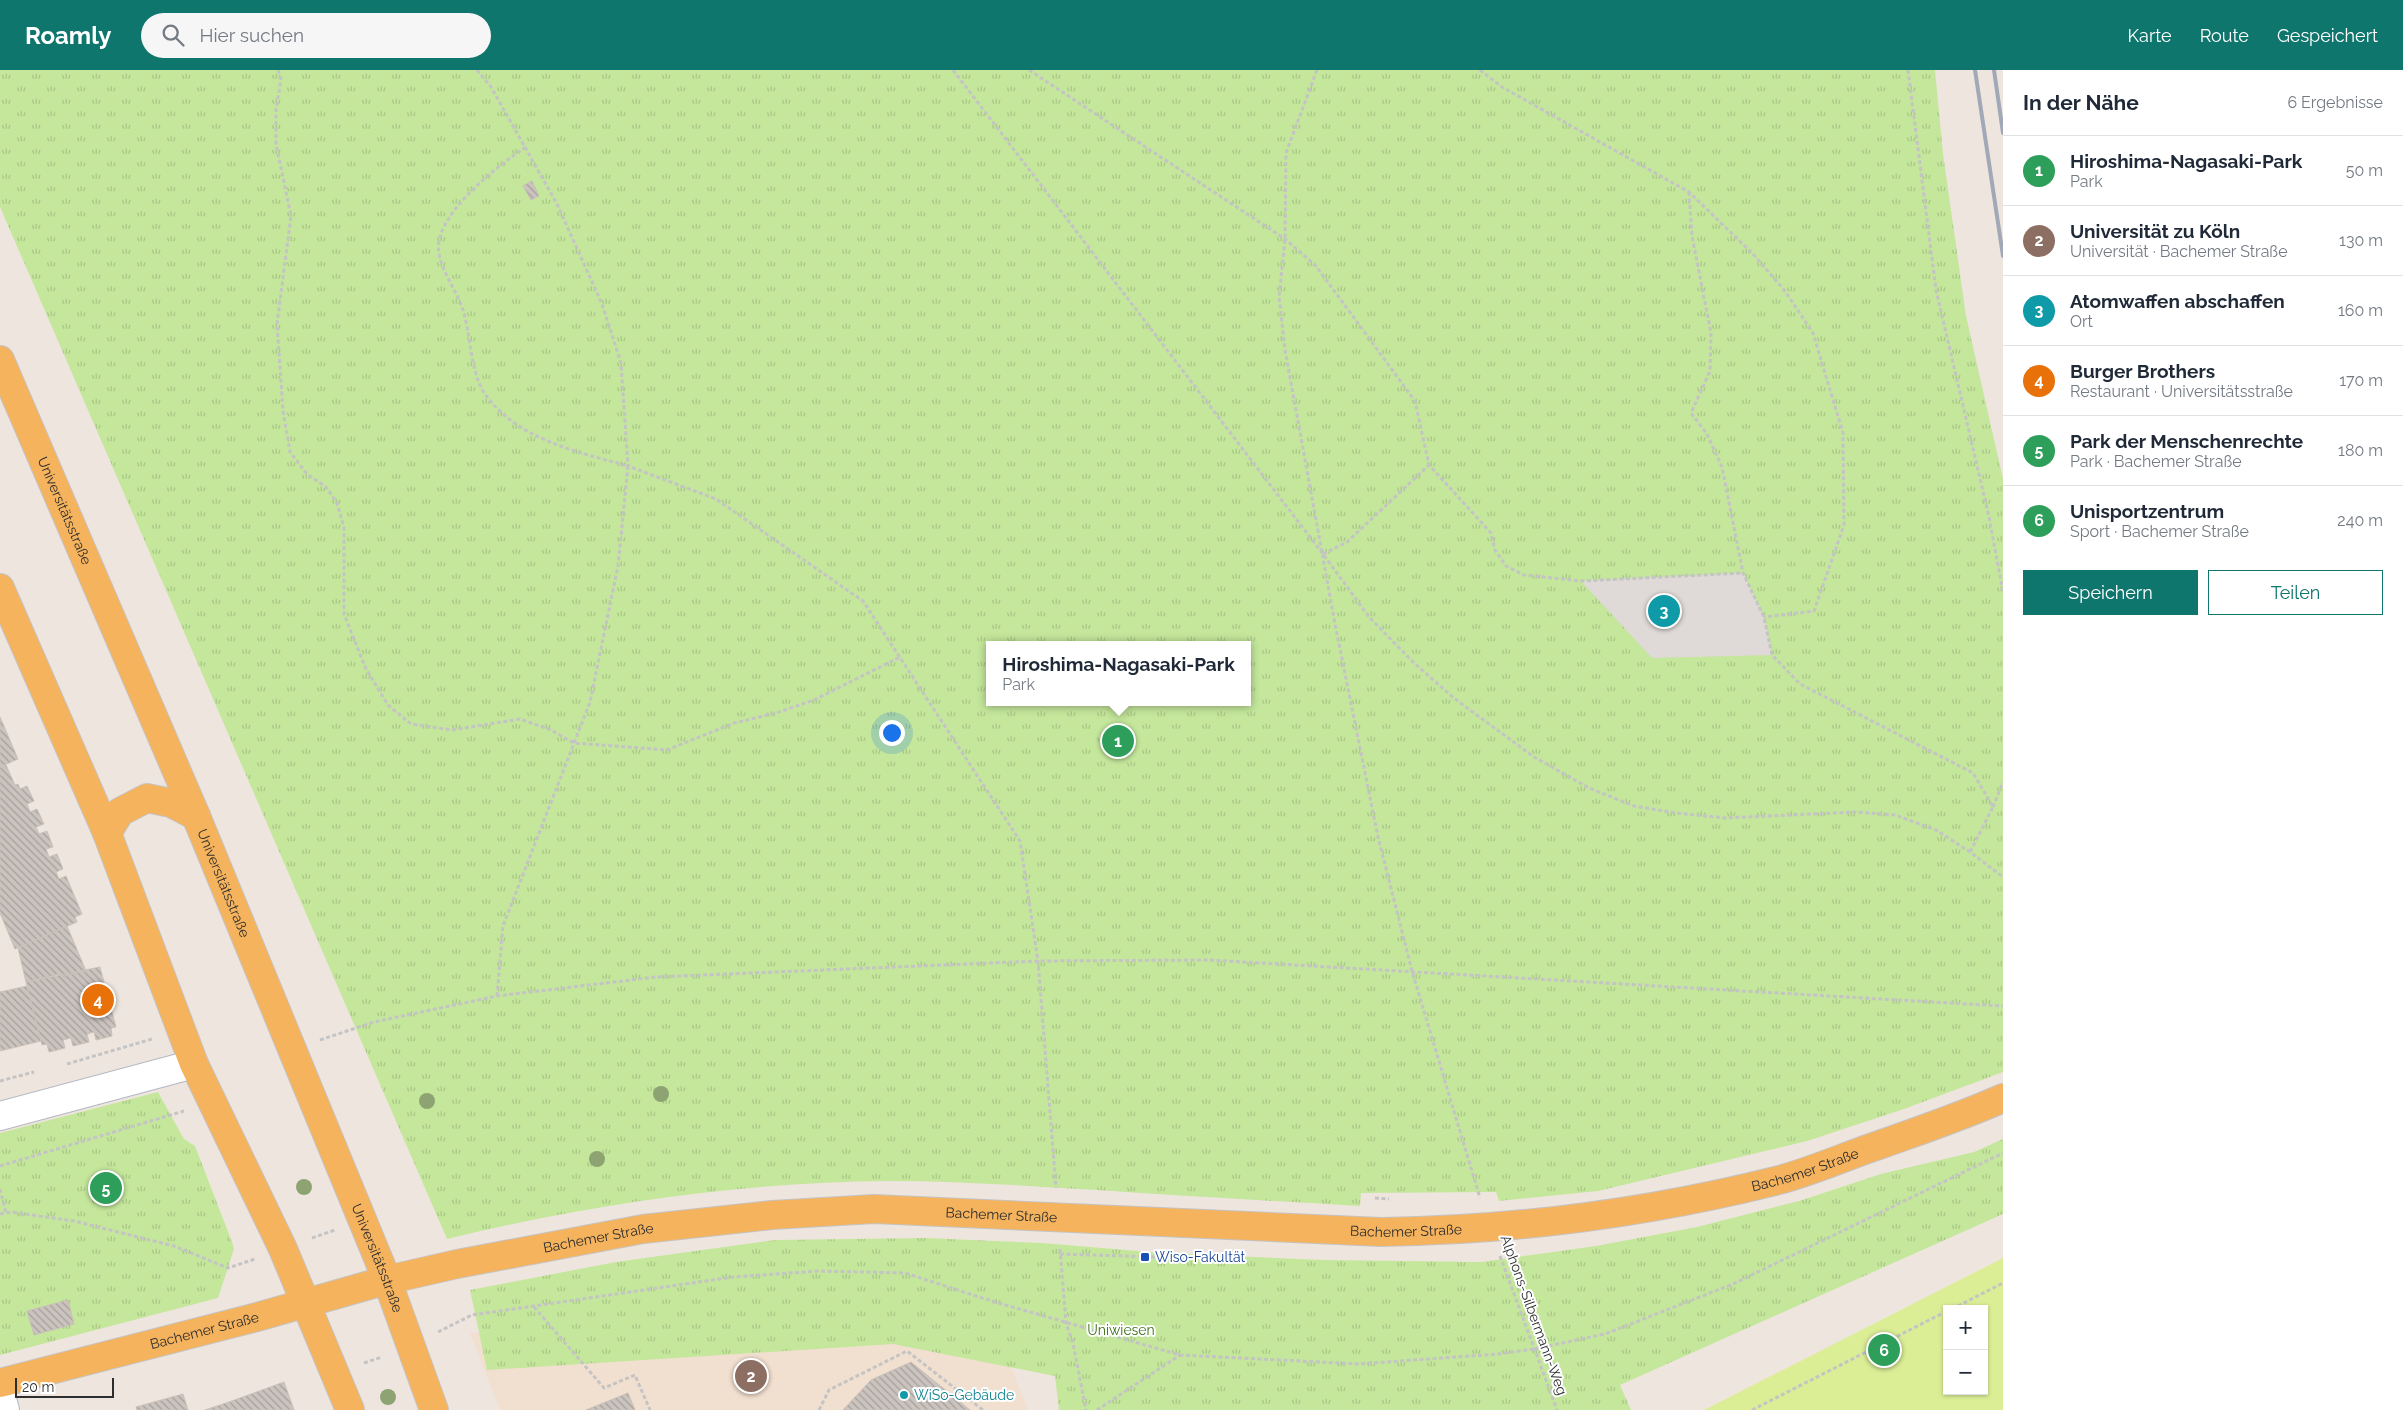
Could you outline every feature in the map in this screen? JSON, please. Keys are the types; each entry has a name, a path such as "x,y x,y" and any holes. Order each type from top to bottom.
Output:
{"main road":[{"name":"Universitätsstraße","path":"0,360 196,816 387,1280 434,1410"},
{"path":"0,588 106,834 194,1064 306,1304 350,1410"},
{"path":"106,834 120,812 147,798 171,803 196,816"},
{"name":"Bachemer Straße","path":"0,1383 306,1304 387,1280 457,1264 644,1228 772,1215 874,1209 1381,1232 1490,1228 1659,1207 1781,1179 1967,1114 2003,1098"}],"street":[{"path":"0,1116 194,1064"},
{"path":"0,1392 6,1410"}],"path":[{"path":"278,70 281,79 276,110 276,144 291,216 277,324 283,410 290,452 307,474 326,487 337,503 344,528 344,614 366,669 388,705 411,724 452,730 520,719 551,730 574,743 667,750 734,723 776,713 814,700 900,657"},
{"path":"477,70 491,87 557,204 598,295 621,363 628,466 618,566 590,702 504,926 496,996"},
{"path":"953,70 1323,554 1369,617 1455,699 1534,757 1589,788 1634,806 1725,818 1855,812 1895,815 1936,830 1970,852 2003,877"},
{"path":"1029,70 1285,239 1316,266 1415,401 1429,465 1491,532 1495,550 1506,566 1524,575 1581,581 1743,573"},
{"name":"Alphons-Silbermann-Weg","path":"1317,70 1286,153 1285,239 1279,297 1285,350 1335,624 1378,837 1412,971 1490,1228 1557,1410"},
{"path":"1480,70 1502,87 1689,192 1786,291 1814,333 1842,433 1844,526 1814,611 1764,617"},
{"path":"1908,70 1936,290 1990,517 2003,592"},
{"path":"526,147 506,159 488,175 443,227 438,239 438,253 462,308 483,390 496,405 526,430 557,445 628,466 716,499 863,602 1020,841 1038,961 1055,1179"},
{"path":"1689,192 1692,236 1711,333 1710,371 1691,413 1707,434 1722,467 1743,573 1764,617 1772,654 1800,684 1973,773 1993,807"},
{"path":"1323,554 1347,542 1429,465"},
{"path":"1970,852 1993,807 2003,782"},
{"path":"291,1049 374,1022 496,996 656,977 1038,961 1208,960 2003,1006"},
{"path":"65,1064 182,1030"},
{"path":"0,1081 38,1071"},
{"path":"0,1166 213,1102"},
{"path":"336,1374 410,1346 472,1316 733,1277 819,1271 905,1273 1066,1323 1180,1355 1359,1364 1498,1354 1534,1349 1605,1334 1733,1284 2003,1153"},
{"path":"0,1189 6,1213"},
{"path":"0,1214 12,1212 92,1225 174,1246 228,1268 260,1258"},
{"path":"1086,1410 1066,1323 1060,1254 1158,1258"},
{"path":"1960,1305 2003,1283"},
{"path":"534,1307 604,1388 635,1375 650,1410"},
{"path":"1752,1410 1943,1313"},
{"path":"819,1410 829,1390 907,1350 983,1410"},
{"path":"1097,1410 1180,1355"}],"shaded area":[{"path":"1743,573 1764,617 1772,655 1652,658 1581,581"},
{"path":"932,1311 1001,1342 1028,1410 500,1410 470,1333"}],"green space":[{"path":"0,70 1935,70 1943,154 1966,316 2003,479 2003,1072 1904,1109 1807,1141 1598,1191 1499,1201 1496,1192 1361,1193 1360,1206 967,1183 915,1181 833,1182 666,1197 556,1215 447,1239 0,207"},
{"path":"158,1092 184,1139 195,1146 232,1242 234,1249 218,1298 0,1355 0,1133"},
{"name":"Uniwiesen","path":"2003,1139 2003,1214 1620,1385 1631,1410 1059,1410 1055,1376 893,1344 487,1370 470,1290 616,1262 775,1240 926,1238 1042,1243 1162,1253 1323,1260 1481,1262 1596,1246 1697,1227 1799,1201 1881,1174 1974,1152"},
{"path":"2003,1258 2003,1410 1704,1410"}],"building":[{"path":"532,181 539,196 531,200 523,186"},
{"path":"0,717 18,759 0,767"},
{"path":"6,765 15,785 18,784 20,789 27,786 34,801 27,804 30,812 37,809 44,824 36,827 39,834 47,831 53,847 46,849 49,857 57,854 63,869 56,872 59,879 66,876 82,914 75,917 77,922 15,949 0,913 0,767"},
{"path":"67,926 86,971 61,977 60,974 26,982 18,948"},
{"path":"100,967 116,1027 111,1028 112,1036 96,1040 94,1032 87,1034 89,1042 73,1046 71,1038 63,1040 65,1048 49,1052 47,1044 42,1045 26,982"},
{"path":"27,986 41,1041 0,1051 0,992"},
{"path":"68,1300 74,1324 34,1335 27,1311"},
{"name":"WiSo-Gebäude","path":"911,1362 970,1410 843,1410 871,1380"},
{"path":"284,1382 294,1410 232,1410 229,1402"},
{"path":"628,1393 635,1410 586,1410"},
{"path":"183,1394 188,1410 137,1410 136,1407"},
{"path":"229,1402 232,1410 205,1410"}],"railway":[{"path":"1975,70 2003,256"},
{"path":"1994,70 2003,133"}],"place":[{"name":"Atomwaffen abschaffen","path":"1664,611"},
{"name":"Hiroshima-Nagasaki-Park","path":"1118,741"},
{"name":"Burger Brothers","path":"98,1000"},
{"name":"Park der Menschenrechte","path":"106,1188"},
{"name":"Wiso-Fakultät","path":"1145,1257"},
{"name":"Unisportzentrum","path":"1884,1350"},
{"name":"Universität zu Köln","path":"751,1376"},
{"name":"WiSo-Gebäude","path":"904,1395"}]}
